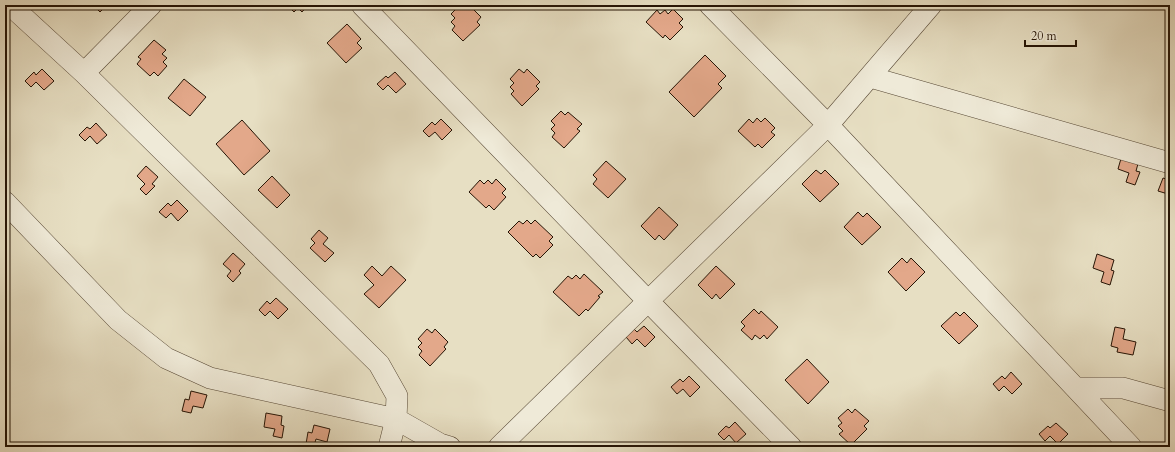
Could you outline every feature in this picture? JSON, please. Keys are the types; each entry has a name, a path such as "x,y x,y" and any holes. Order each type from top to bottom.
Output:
{"street":[{"path":"10,5 84,73 379,364 397,396 396,419 388,447"},
{"path":"84,73 151,5"},
{"path":"362,5 791,447"},
{"path":"710,5 828,125 1131,447"},
{"path":"499,447 828,125 931,5"},
{"path":"870,77 1170,163"},
{"path":"5,202 118,320 166,358 210,378 396,419 440,444 450,447"},
{"path":"1076,388 1123,388 1170,401"}],"building":[{"path":"93,5 107,5 100,12"},
{"path":"287,5 308,5 302,12 298,8 294,12"},
{"path":"460,5 464,8 469,5 481,17 477,22 480,25 463,41 452,30 455,26 451,22 455,18 451,14"},
{"path":"673,9 683,19 679,23 683,27 670,40 665,35 663,38 646,22 657,10 660,14 665,10 668,14"},
{"path":"347,24 361,39 357,43 362,48 346,63 327,43"},
{"path":"154,40 166,50 162,54 167,58 163,62 167,66 158,76 154,72 150,76 137,64 141,59 138,57"},
{"path":"705,55 726,76 718,84 722,88 694,117 669,92"},
{"path":"42,69 54,81 44,90 36,82 31,87 25,81 34,72 36,75"},
{"path":"519,69 524,73 527,69 540,82 536,86 539,89 522,106 511,94 514,91 510,87 514,83 510,79"},
{"path":"395,72 406,84 396,93 388,85 383,90 377,84 386,76 388,78"},
{"path":"184,79 206,97 190,116 168,98"},
{"path":"561,111 565,115 568,112 582,124 577,129 580,131 564,148 552,137 555,133 551,129 555,125 551,121"},
{"path":"757,118 761,122 765,118 775,128 771,132 775,135 762,148 758,144 755,147 738,131 749,119 753,123"},
{"path":"441,119 452,130 442,140 435,132 429,137 423,131 432,122 435,125"},
{"path":"242,120 270,151 244,175 216,144"},
{"path":"96,123 107,135 97,144 90,136 85,141 79,135 87,127 90,129"},
{"path":"1122,155 1139,160 1136,171 1140,172 1135,185 1126,182 1129,173 1118,169"},
{"path":"606,161 626,179 608,198 593,184 597,179 593,175"},
{"path":"146,166 158,177 152,184 155,186 146,195 140,189 145,184 137,176"},
{"path":"1170,169 1170,187 1168,194 1158,191 1163,178 1166,179"},
{"path":"816,170 821,174 825,170 839,184 820,202 802,184"},
{"path":"272,176 290,195 277,208 258,190"},
{"path":"496,179 506,189 502,193 506,197 494,210 489,205 486,208 469,192 480,180 484,184 488,180 492,184"},
{"path":"177,200 188,211 178,221 171,213 166,218 159,212 168,203 171,206"},
{"path":"659,207 678,225 664,240 659,235 655,240 641,226"},
{"path":"858,212 863,217 867,213 881,227 862,245 844,227"},
{"path":"527,220 531,224 535,220 553,237 549,241 553,245 540,258 536,254 533,257 508,232 519,221 523,224"},
{"path":"319,230 328,238 323,244 334,253 325,262 310,248 315,243 311,239"},
{"path":"233,253 245,264 239,271 241,273 233,282 227,276 231,271 223,264"},
{"path":"1097,254 1114,260 1111,270 1114,271 1110,285 1101,282 1104,272 1093,268"},
{"path":"902,258 907,263 911,258 925,272 906,291 888,272"},
{"path":"372,266 382,276 391,266 406,280 379,308 364,294 374,285 364,275"},
{"path":"716,266 735,284 720,299 716,294 712,299 698,285"},
{"path":"584,274 603,292 598,296 600,297 588,311 586,309 579,316 553,292 568,276 572,279 576,275 580,279"},
{"path":"276,298 288,309 278,319 270,311 265,316 259,310 267,301 270,304"},
{"path":"754,309 759,314 761,311 778,327 767,339 764,335 760,339 755,335 752,340 741,330 745,326 741,322"},
{"path":"956,312 960,316 964,312 978,326 959,344 941,326"},
{"path":"644,326 655,337 645,347 637,339 632,344 626,337 634,329 637,332"},
{"path":"1115,327 1125,329 1123,339 1136,342 1133,355 1117,352 1118,348 1111,346"},
{"path":"427,329 432,333 435,329 448,342 444,347 446,349 430,366 419,355 422,351 418,347 422,343 418,339"},
{"path":"807,359 829,382 808,404 785,380"},
{"path":"1011,372 1022,384 1012,394 1004,386 999,391 993,384 1002,376 1005,379"},
{"path":"689,376 700,387 690,397 683,389 677,394 671,387 680,379 683,382"},
{"path":"191,391 207,395 203,408 193,406 191,413 182,411 185,399 189,400"},
{"path":"848,409 852,413 855,409 869,421 864,426 867,429 851,445 839,434 843,431 838,426 842,423 838,418"},
{"path":"266,413 282,416 281,425 284,426 282,438 273,436 275,429 264,427"},
{"path":"735,422 746,434 736,443 729,435 724,440 718,434 726,426 729,428"},
{"path":"1056,423 1068,434 1058,444 1050,436 1045,441 1039,434 1048,426 1050,428"},
{"path":"314,425 330,429 327,442 316,439 314,446 306,444 308,432 312,433"}]}
